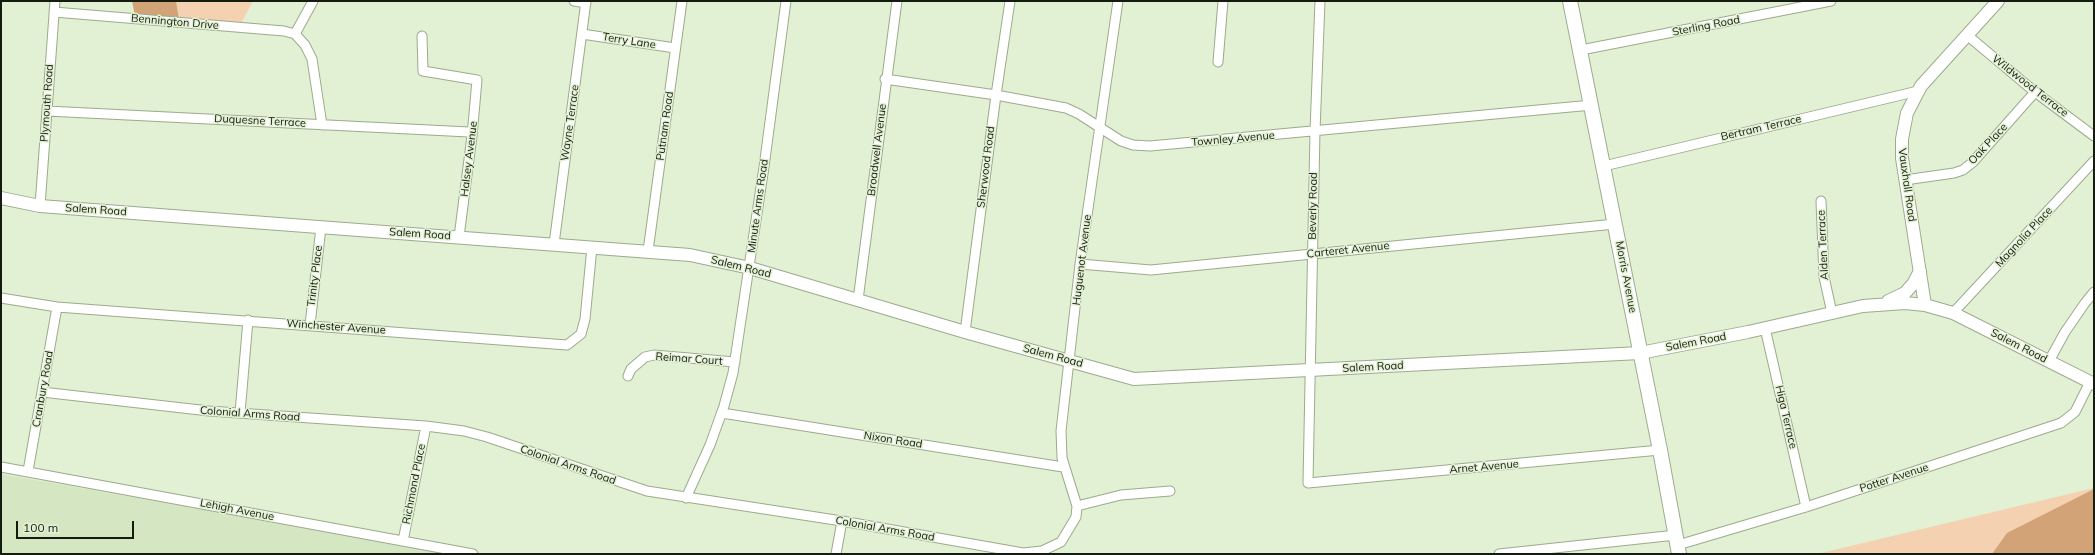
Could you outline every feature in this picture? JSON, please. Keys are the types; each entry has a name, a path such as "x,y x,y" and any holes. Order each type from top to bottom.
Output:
{"main road":[{"name":"Morris Avenue","path":"1570,1 1660,450 1677,545"}],"street":[{"name":"Plymouth Road","path":"40,206 55,1"},
{"path":"313,1 295,34 305,45 312,59 322,125"},
{"path":"574,1 586,2"},
{"name":"Putnam Road","path":"648,251 682,1"},
{"name":"Minute Arms Road","path":"686,498 710,445 722,413 735,362 750,268 786,1"},
{"name":"Broadwell Avenue","path":"858,300 897,1"},
{"name":"Sherwood Road","path":"965,332 996,95 1010,1"},
{"name":"Huguenot Avenue","path":"1076,517 1077,506 1063,467 1061,431 1080,264 1118,1"},
{"path":"1218,62 1223,1"},
{"name":"Beverly Road","path":"1308,483 1314,131 1320,1"},
{"name":"Sterling Road","path":"1581,50 1831,1"},
{"name":"Vauxhall Road","path":"1925,305 1906,180 1902,139 1907,113 1918,91 1998,1"},
{"name":"Wayne Terrace","path":"554,244 586,2"},
{"name":"Bennington Drive","path":"54,12 284,31 295,34"},
{"name":"Terry Lane","path":"582,34 675,48"},
{"name":"Wildwood Terrace","path":"1967,35 2035,92 2094,136"},
{"name":"Halsey Avenue","path":"422,36 423,71 477,80 472,136 459,237"},
{"name":"Townley Avenue","path":"886,79 996,95 1066,108 1079,114 1121,141 1133,145 1150,146 1592,105"},
{"name":"Bertram Terrace","path":"1604,166 1918,91"},
{"name":"Oak Place","path":"1906,180 1954,173 1963,170 1973,162 2035,92"},
{"name":"Duquesne Terrace","path":"47,110 469,132 472,136"},
{"name":"Magnolia Place","path":"1953,313 2094,161"},
{"name":"Salem Road","path":"1,198 40,206 690,255 750,268 965,332 1134,379 1640,353 1883,303 1925,305 1953,313 2092,383"},
{"name":"Alden Terrace","path":"1821,201 1824,277 1832,313"},
{"name":"Carteret Avenue","path":"1080,264 1151,270 1615,224"},
{"name":"Trinity Place","path":"310,325 321,227"},
{"name":"Winchester Avenue","path":"1,298 57,307 248,320 567,345 580,334 585,319 592,247"},
{"path":"1883,303 1905,293 1913,284 1920,271"},
{"path":"2049,361 2065,332 2094,292"},
{"name":"Cranbury Road","path":"28,471 57,307"},
{"path":"240,414 248,320"},
{"name":"Higa Terrace","path":"1766,328 1806,507"},
{"name":"Reimar Court","path":"628,376 631,369 645,357 654,356 735,362"},
{"name":"Potter Avenue","path":"1500,554 1677,545 1806,507 2061,423 2075,412 2092,383"},
{"name":"Colonial Arms Road","path":"42,392 240,414 426,426 464,432 487,437 647,491 842,521 1032,553 1042,551 1061,542 1076,517"},
{"name":"Nixon Road","path":"722,413 1063,467"},
{"name":"Richmond Place","path":"403,541 426,426"},
{"name":"Arnet Avenue","path":"1308,483 1660,450"},
{"name":"Lehigh Avenue","path":"1,467 472,554"},
{"path":"1077,506 1121,495 1170,491"},
{"path":"836,554 842,521"}],"shaded area":[{"path":"132,1 176,1 180,25 136,22"},
{"path":"176,1 253,1 239,27 180,25"},
{"path":"1,474 459,554 1,554"},
{"path":"2094,488 2094,554 1817,554"},
{"path":"2094,489 2094,554 1992,554 2007,533"}]}
